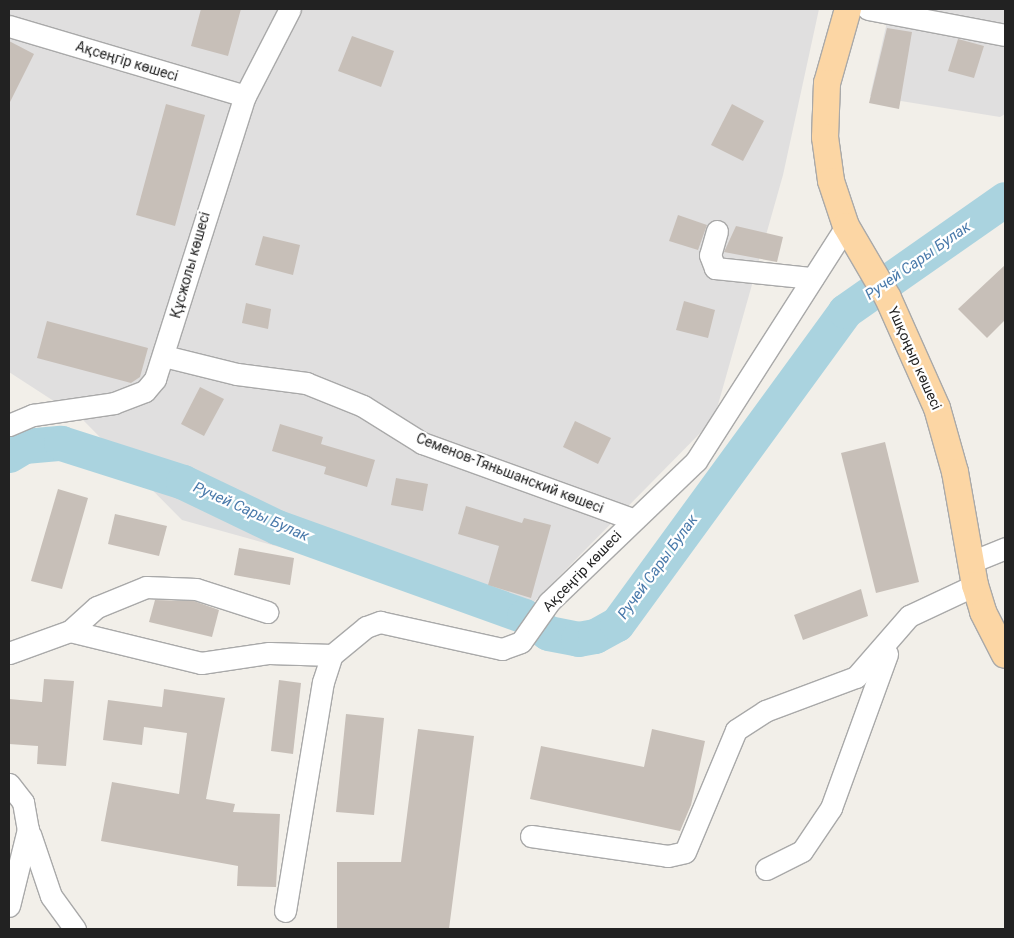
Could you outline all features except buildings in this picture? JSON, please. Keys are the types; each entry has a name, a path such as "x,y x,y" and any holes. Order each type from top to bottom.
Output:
{"main road":[{"name":"Үшқоңыр көшесі","path":"848,9 827,83 824,137 846,226 888,298 937,408 955,472 973,574 983,612 1005,655"}],"street":[{"name":"Құсжолы көшесі","path":"9,425 33,415 114,403 146,391 164,356 201,222 245,96 290,9"},
{"path":"868,9 1005,35"},
{"name":"Ақсеңгір көшесі","path":"9,26 245,96"},
{"name":"Ақсеңгір көшесі","path":"332,654 366,627 380,622 502,649 521,642 549,602 632,519 696,461 768,354 812,278 846,226"},
{"path":"717,231 710,254 715,268 812,278"},
{"name":"Семенов-Тяньшанский көшесі","path":"164,356 237,374 306,383 363,406 422,443 632,519"},
{"path":"531,836 668,856 685,852 736,730 765,712 856,677 879,655 896,628 909,616 973,574 1005,548"},
{"path":"9,653 70,631 97,606 146,587 196,589 267,612"},
{"path":"766,869 802,851 831,808 896,628"},
{"path":"70,631 201,663 269,653 332,654 323,682 285,910"},
{"path":"9,784 23,802 28,829 51,896 75,929"},
{"path":"9,906 28,829"}],"shaded area":[{"path":"9,9 819,9 783,175 714,419 522,614 182,520 83,420 9,372"},
{"path":"890,9 1005,9 1005,114 1000,117 870,96"}],"waterway":[{"name":"Ручей Сары Булак","path":"9,455 24,446 61,443 183,482 277,527 524,616 548,633 578,639 595,636 617,624 845,311 1005,199"}]}
